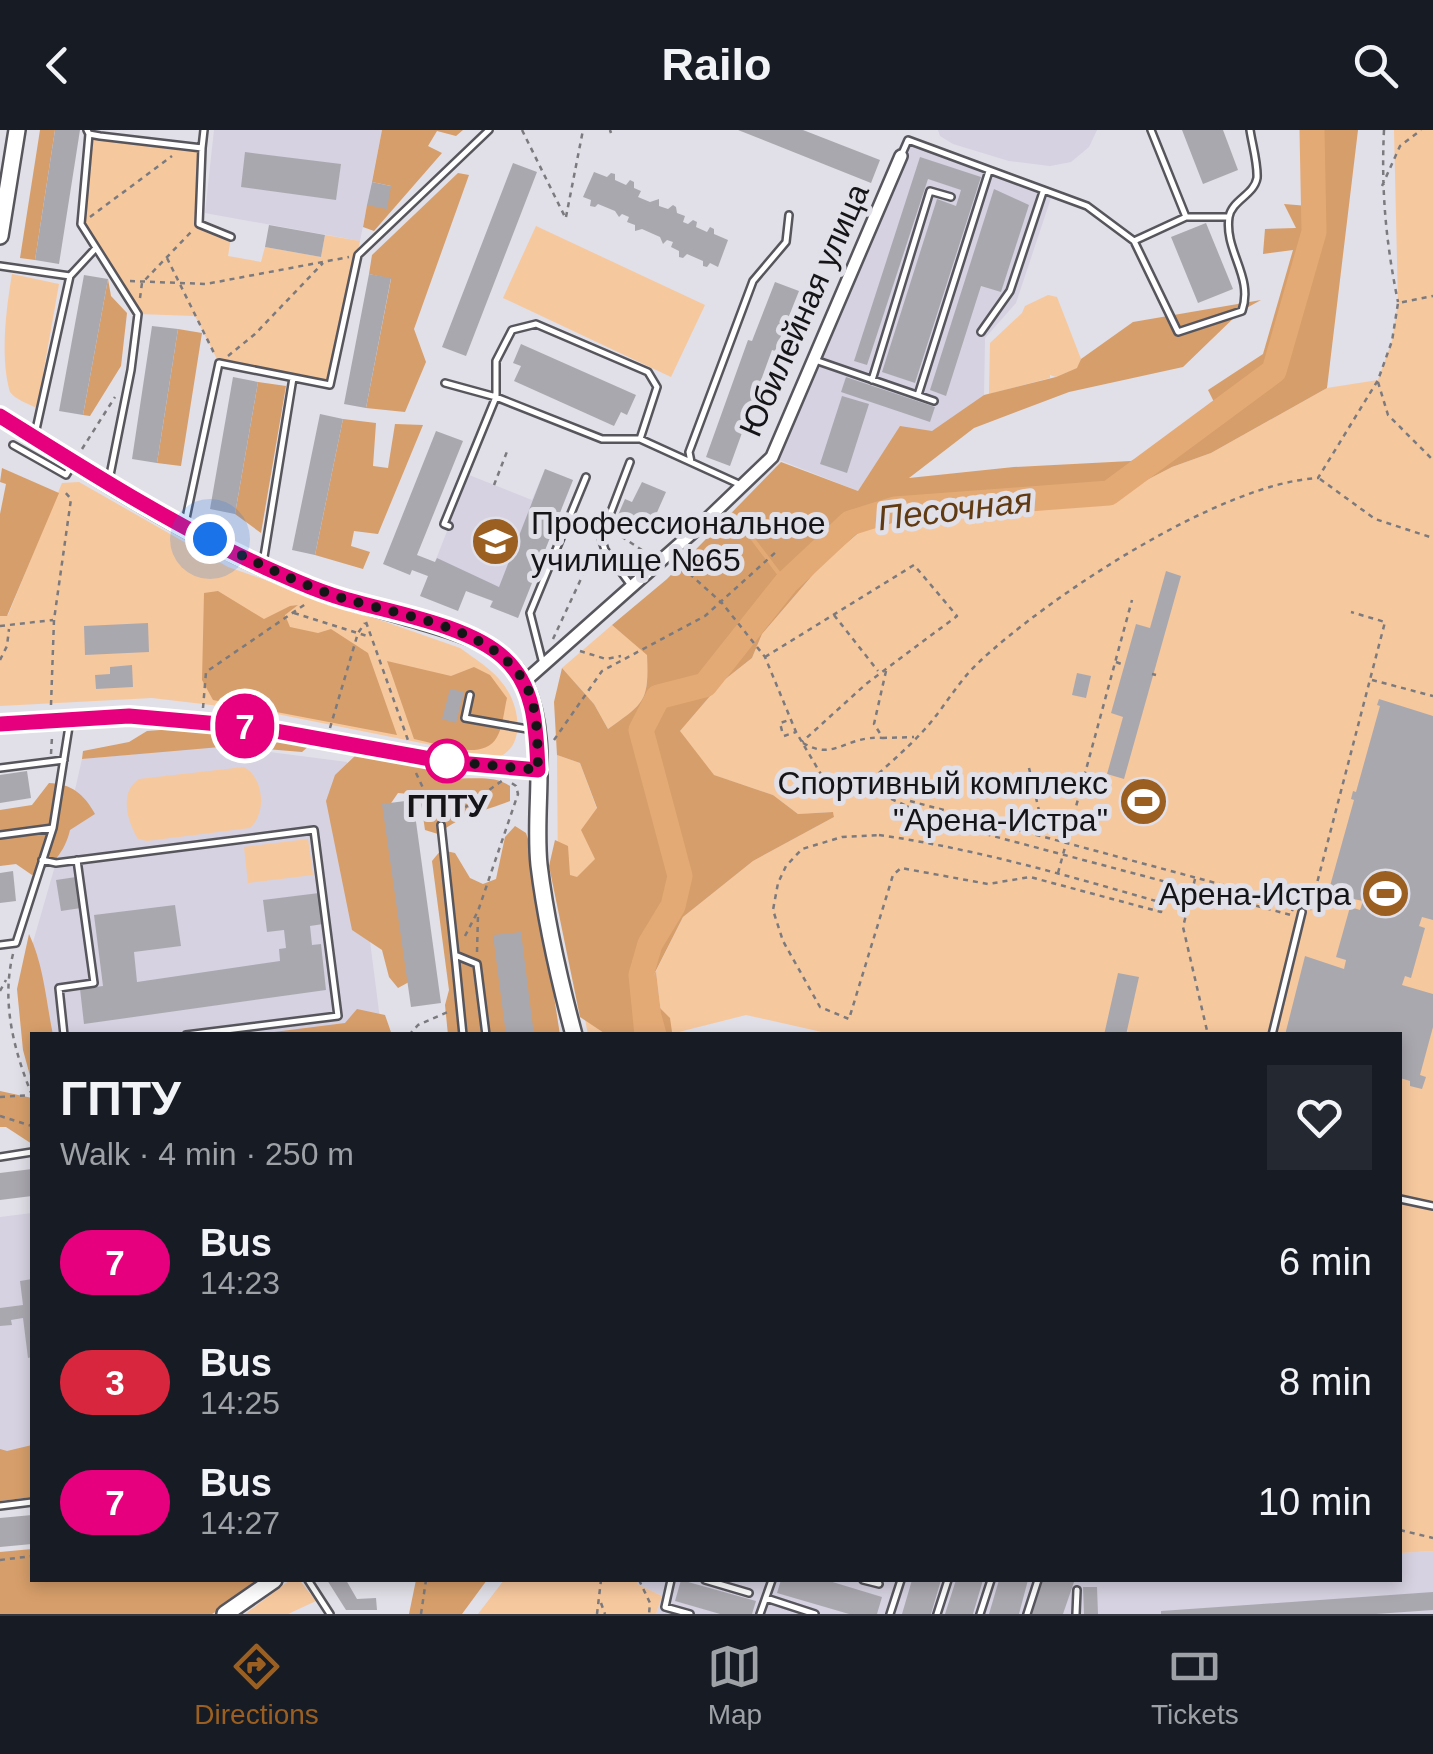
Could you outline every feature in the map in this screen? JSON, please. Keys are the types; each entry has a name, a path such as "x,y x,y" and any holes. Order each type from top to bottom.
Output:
{"street":[{"path":"0,236 18,130"},
{"name":"Юбилейная улица","path":"524,682 772,457 901,156"},
{"path":"0,416 184,526 262,566 324,592 474,638 504,657 524,682 536,730 539,863 558,974 573,1032"},
{"path":"0,724 129,716 253,727 447,762 538,770"},
{"path":"224,1614 271,1582"}],"lane":[{"path":"204,130 199,224 231,236"},
{"path":"184,526 219,364 330,385 358,255 488,130"},
{"path":"901,156 911,130"},
{"path":"1151,130 1186,217"},
{"path":"908,140 1086,206 1134,242 1178,332 1242,311 1245,279 1229,217 1257,178 1250,130"},
{"path":"108,482 138,314 81,224 88,132 202,148"},
{"path":"918,395 989,171"},
{"path":"872,380 930,191 951,196"},
{"path":"980,332 1010,292 1043,192"},
{"path":"692,462 688,452 753,281 786,242 789,215"},
{"path":"1134,242 1186,217 1229,217"},
{"path":"34,437 70,276 96,248"},
{"path":"0,266 70,276"},
{"path":"449,526 444,524 496,397 496,361 512,330 536,324 648,372 657,387 640,440"},
{"path":"815,360 934,401"},
{"path":"262,566 293,378"},
{"path":"445,383 496,397 602,440 640,440 741,484"},
{"path":"13,446 66,475 71,467"},
{"path":"630,462 601,538 630,585"},
{"path":"543,664 530,614 586,477"},
{"path":"470,695 465,718 536,730"},
{"path":"0,945 16,943 42,860 52,828 71,718"},
{"path":"0,768 64,760"},
{"path":"441,825 463,1032"},
{"path":"0,835 52,828"},
{"path":"42,860 56,863 314,830 338,1016 210,1032"},
{"path":"64,1032 59,988 94,983 78,860"},
{"path":"1273,1032 1302,912"},
{"path":"455,955 477,964 486,1032"},
{"path":"0,1157 30,1152"},
{"path":"1402,1198 1433,1206"},
{"path":"0,1506 30,1502"},
{"path":"309,1582 330,1614"},
{"path":"671,1582 665,1607 690,1614"},
{"path":"712,1582 749,1593"},
{"path":"760,1614 771,1582"},
{"path":"870,1582 879,1584"},
{"path":"890,1614 900,1582"},
{"path":"937,1614 947,1582"},
{"path":"980,1614 990,1582"},
{"path":"1026,1614 1037,1582"},
{"path":"1076,1614 1077,1590"},
{"path":"766,1598 816,1614"}],"path":[{"path":"522,130 566,219 583,130"},
{"path":"1318,478 1378,380 1392,341 1398,303 1381,187 1384,130"},
{"path":"1381,187 1400,146 1421,130"},
{"path":"81,224 184,148"},
{"path":"138,314 142,283 199,224"},
{"path":"114,278 142,283 206,284 358,255"},
{"path":"167,258 219,364 255,334 323,263"},
{"path":"1398,303 1433,296"},
{"path":"80,453 131,370"},
{"path":"1378,380 1388,415 1433,460"},
{"path":"494,484 508,449"},
{"path":"864,787 914,737 924,732 976,664 1029,621 1122,558 1230,502 1275,484 1318,478 1375,519 1433,538"},
{"path":"51,706 54,620 71,499 64,490"},
{"path":"603,525 651,556"},
{"path":"552,640 601,538"},
{"path":"548,750 570,712 602,671 704,616 777,551"},
{"path":"682,566 722,603 765,656 796,732 825,781 864,787 908,806"},
{"path":"765,656 914,566 957,616 880,674 802,742"},
{"path":"1058,873 1132,600"},
{"path":"203,708 206,672 310,601"},
{"path":"1291,916 906,813 910,801 1195,877 1310,914 1386,622 1351,612"},
{"path":"292,613 371,637"},
{"path":"832,614 880,674"},
{"path":"0,626 54,620"},
{"path":"330,728 358,633 366,622 410,745"},
{"path":"0,660 7,646 8,626"},
{"path":"566,642 585,654 606,659 627,655"},
{"path":"1115,662 1124,666"},
{"path":"884,738 874,724 886,670"},
{"path":"1370,679 1433,696"},
{"path":"790,719 780,723 783,733 796,732"},
{"path":"52,730 52,762"},
{"path":"802,742 819,752 830,752 857,738 914,737"},
{"path":"1029,768 1046,838"},
{"path":"416,773 441,825 505,779 538,770"},
{"path":"455,955 478,911 518,794 516,786 505,779"},
{"path":"990,791 1032,782"},
{"path":"879,835 937,843 1058,873 1164,902 1161,912 1030,878 988,884 901,868 893,875 850,1019 820,1007 783,941 773,910 786,866 802,849 842,837 879,835"},
{"path":"1195,877 1183,927 1207,1032"},
{"path":"477,964 478,911"},
{"path":"0,991 16,943"},
{"path":"7,979 15,1052 30,1090"},
{"path":"412,1032 418,1025 453,1009 459,999"},
{"path":"0,1097 30,1095"},
{"path":"0,1116 30,1125"},
{"path":"1402,1530 1433,1538"},
{"path":"0,1560 30,1556"},
{"path":"421,1614 426,1582"},
{"path":"597,1614 601,1582"},
{"path":"639,1582 650,1603 649,1614"},
{"path":"600,1602 606,1614"}],"shaded area":[{"path":"40,130 55,130 35,260 20,258"},
{"path":"214,130 382,130 360,241 205,213"},
{"path":"382,130 463,130 456,136 437,131 428,146 442,153 374,231 363,227 367,205 391,186 372,182"},
{"path":"938,130 1097,130 1089,147 1071,162 1050,166 1009,161 953,144 940,136"},
{"path":"1320,130 1358,130 1327,388 1211,453 1172,467 1110,499 928,514 862,530 823,563 762,634 752,658 723,681 680,731 714,775 773,795 798,814 833,812 834,817 753,861 683,917 639,1004 660,1008 670,1018 672,1032 602,1032 580,1017 549,866 555,840 568,846 570,875 577,877 595,859 581,830 597,808 580,763 557,755 554,702 562,668 594,704 608,729 630,713 645,692 647,655 612,625 667,579 781,462 858,491 900,426 932,431 984,395 1077,368 1081,359 1133,322 1261,300 1241,311 1183,367 1069,392 974,428 909,478 1131,461 1223,420 1208,390 1263,354 1293,250 1263,254 1265,229 1296,228 1284,204 1320,207"},
{"path":"1394,130 1433,130 1433,1551 1402,1553 1402,1032 822,1032 746,1015 666,1032 656,971 683,917 753,861 834,817 833,812 798,814 773,795 713,775 679,732 723,681 752,658 762,634 823,563 862,530 928,514 1110,499 1172,467 1211,453 1327,388 1378,380 1392,341 1398,303"},
{"path":"89,134 202,148 199,223 231,237 228,256 261,262 265,247 321,257 325,235 360,241 330,385 219,363 195,316 138,314 81,224"},
{"path":"908,140 1052,195 1016,303 985,338 984,395 932,432 900,427 858,491 772,457"},
{"path":"458,173 469,175 414,329 426,362 405,412 366,408 391,279 369,274 372,255"},
{"path":"536,226 705,305 671,377 503,298"},
{"path":"12,274 59,284 37,408 12,395 7,379 5,334"},
{"path":"108,279 111,296 127,313 121,366 90,416 83,415"},
{"path":"1048,295 1057,297 1081,359 1078,368 989,394 990,343 1025,306"},
{"path":"178,329 202,333 181,466 157,463"},
{"path":"258,382 286,386 261,533 235,514"},
{"path":"343,419 376,423 373,466 388,468 395,424 423,425 378,534 354,531 351,546 370,552 363,569 315,555"},
{"path":"2,468 59,493 7,616 0,616 0,514 6,484 0,482"},
{"name":"Профессиональное училище №65","path":"545,469 573,480 518,618 490,607 492,601 412,570 435,562 469,475 532,500"},
{"path":"79,482 228,567 460,648 494,674 509,693 518,725 513,745 496,758 262,711 152,698 0,706 0,616 8,615 62,483"},
{"path":"218,591 264,619 298,605 285,615 290,627 318,633 331,629 368,653 397,735 213,700 202,680 204,593"},
{"path":"612,625 647,654 647,682 642,700 608,729 594,704 562,668"},
{"path":"387,661 451,676 474,667 490,675 507,698 497,737 490,745 470,750 414,739"},
{"path":"215,726 307,738 310,745 302,752 232,746 82,759 83,751 129,742 147,731"},
{"path":"223,746 347,762 382,1032 33,1032 29,956 82,759"},
{"path":"372,750 428,761 438,776 493,780 510,786 510,801 464,818 438,834 425,830 420,795 398,793 387,809 409,982 398,988 389,977 382,950 352,930 326,801 335,775 357,754"},
{"path":"557,755 580,763 597,809 595,859 640,1032 587,1032 558,875"},
{"path":"244,767 256,779 261,796 259,814 250,828 138,839 128,816 127,799 139,779"},
{"path":"49,783 76,791 95,814 70,830 57,857 39,872 32,875 16,864 0,866 0,810 32,805"},
{"path":"515,826 526,833 531,848 560,1032 448,1032 445,1005 449,990 432,861 441,850 455,853 470,878 483,884 496,879 505,837"},
{"path":"308,839 313,875 248,883 244,847"},
{"path":"29,934 41,971 52,1032 30,1032 30,1076 23,1050 17,989"},
{"path":"656,971 666,1032 641,1032 638,1004"},
{"path":"357,1009 385,1015 391,1032 274,1032 345,1023"},
{"path":"0,1091 30,1098 30,1143 0,1127"},
{"path":"30,1213 30,1463 0,1466 0,1217"},
{"path":"30,1445 30,1497 0,1501 0,1449"},
{"path":"30,1549 30,1582 267,1582 212,1614 0,1614 0,1552"},
{"path":"1433,1551 1433,1614 656,1614 662,1596 637,1584 1402,1582 1402,1553"},
{"path":"287,1582 301,1582 316,1601 288,1614 245,1614"},
{"path":"416,1582 486,1582 462,1614 409,1614"},
{"path":"502,1582 638,1582 662,1596 656,1614 478,1614"}],"building":[{"path":"55,130 80,130 59,264 35,260"},
{"path":"738,130 803,130 880,160 871,183"},
{"path":"1182,130 1223,130 1238,170 1203,184"},
{"path":"245,152 341,164 336,200 241,187"},
{"path":"920,157 981,177 915,383 882,372 937,199 956,206 961,190 928,179 867,365 854,361"},
{"path":"513,163 537,172 466,356 442,347"},
{"path":"594,172 607,177 615,174 615,180 626,185 630,180 641,191 638,197 650,202 659,199 659,206 676,207 677,213 685,216 683,222 693,220 696,227 707,232 710,227 714,229 714,234 728,240 718,267 710,263 703,266 703,261 687,254 679,257 679,251 671,247 673,242 667,240 663,244 660,237 642,229 635,231 635,225 627,222 629,217 619,217 598,204 590,206 591,200 583,197"},
{"path":"372,182 391,186 387,209 367,205"},
{"path":"994,189 1029,205 1001,292 981,286 946,396 930,390"},
{"path":"1206,223 1233,289 1198,303 1171,237"},
{"path":"269,225 325,235 321,257 265,247"},
{"path":"369,274 391,278 366,408 344,404"},
{"path":"84,275 108,279 83,415 59,411"},
{"path":"775,282 799,291 775,351 772,350 730,466 706,457 748,340 752,341"},
{"path":"152,326 178,329 157,463 132,459"},
{"path":"521,344 636,395 627,415 621,412 614,426 514,381 521,366 513,363"},
{"path":"233,377 258,382 235,514 210,509"},
{"path":"846,377 935,407 930,422 841,392"},
{"path":"842,396 869,404 847,473 820,464"},
{"path":"320,414 343,419 315,555 292,550"},
{"path":"436,431 463,441 417,555 435,562 437,558 499,587 545,469 573,480 518,618 490,607 493,601 466,591 458,611 420,596 428,576 412,570 410,575 383,564"},
{"path":"642,482 666,492 647,535 615,522 625,499 632,502"},
{"path":"1166,571 1181,576 1124,779 1107,774 1123,717 1111,713 1136,624 1150,628"},
{"path":"148,623 149,652 85,655 84,626"},
{"path":"132,665 133,687 96,689 95,675 110,674 110,667"},
{"path":"1077,673 1091,676 1086,698 1072,695"},
{"path":"450,689 464,692 456,723 442,719"},
{"name":"Арена-Истра","path":"1379,699 1433,716 1433,920 1422,917 1419,926 1425,928 1411,978 1405,976 1402,985 1433,994 1433,1027 1420,1075 1426,1077 1422,1089 1402,1079 1402,1032 1286,1032 1305,956 1344,969 1346,960 1336,957 1350,907 1360,910 1363,901 1325,893 1380,706"},
{"path":"27,771 31,798 0,803 0,775"},
{"path":"413,800 441,1003 411,1007 382,804"},
{"path":"13,871 16,901 0,903 0,873"},
{"path":"76,877 81,908 61,911 56,880"},
{"path":"319,893 323,924 310,926 312,945 321,944 326,990 84,1024 80,989 103,986 94,915 175,905 181,946 134,952 137,982 280,961 279,949 286,948 284,930 267,932 263,900"},
{"path":"521,932 534,1032 506,1032 493,935"},
{"path":"1118,973 1139,977 1127,1032 1105,1032"},
{"path":"30,1169 30,1196 0,1200 0,1173"},
{"path":"30,1279 28,1358 23,1318 0,1326 0,1308 23,1305 20,1281"},
{"path":"30,1515 30,1544 0,1547 0,1518"},
{"path":"328,1582 347,1582 357,1599 376,1598 377,1610 346,1610"},
{"path":"680,1582 688,1582 756,1601 752,1614 720,1614 675,1601"},
{"path":"780,1582 833,1582 882,1597 877,1614 849,1614 777,1593"},
{"path":"911,1582 940,1582 931,1614 902,1614"},
{"path":"955,1582 982,1582 973,1614 945,1614"},
{"path":"998,1582 1027,1582 1019,1614 989,1614"},
{"path":"1042,1582 1074,1582 1063,1614 1032,1614"},
{"path":"1083,1587 1097,1587 1098,1614 1084,1614"},
{"path":"1433,1592 1433,1610 1376,1614 1161,1614 1161,1611"}],"waterway":[{"name":"Песочная","path":"647,1032 641,975 650,944 673,906 680,876 641,730 658,697 705,685 786,583 850,523 895,509 1109,493 1274,371 1314,232 1312,130"},
{"path":"743,526 786,583"}],"bus line":[{"name":"7","path":"0,416 184,526 262,566 324,592 474,638 504,657 524,682 532,708 538,770 447,762 253,727 129,716 0,724"}],"place":[{"name":"Профессиональное училище №65","path":"496,541"},
{"name":"ГПТУ","path":"447,761"},
{"name":"Спортивный комплекс \"Арена-Истра\"","path":"1143,801"},
{"name":"Арена-Истра","path":"1386,894"}],"route":[{"path":"210,539 324,592 474,638 504,657 524,682 532,708 538,770 447,761"}]}
